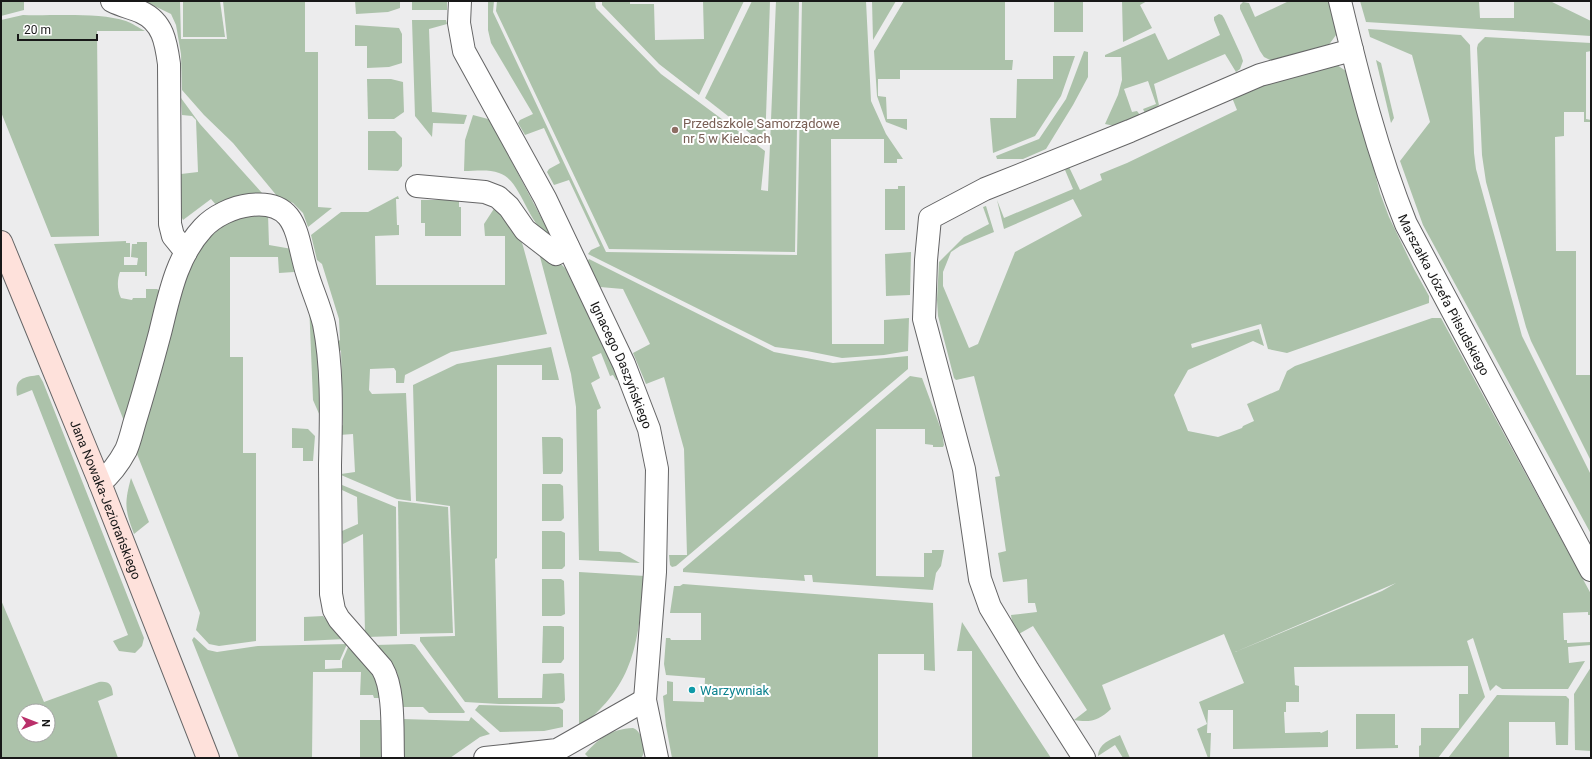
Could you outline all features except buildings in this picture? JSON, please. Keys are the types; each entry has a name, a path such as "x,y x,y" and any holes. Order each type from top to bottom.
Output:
{"street":[{"path":"112,1 148,16 161,29 166,42 169,64 170,224 174,236 186,252"},
{"name":"Ignacego Daszyńskiego","path":"460,1 459,23 464,51 545,198 624,364 649,429 657,469 656,572 644,700 657,758"},
{"name":"Marszałka Józefa Piłsudskiego","path":"1340,1 1352,50 1390,185 1406,224 1591,570"},
{"path":"1084,758 990,607 980,579 964,469 924,319 926,260 930,218 985,189 1130,131 1260,75 1352,50"},
{"path":"417,186 461,188 485,192 498,197 509,207 525,230 556,254 568,247"},
{"path":"100,483 117,466 126,449 145,390 174,277 186,252 202,229 214,219 229,211 246,206 268,205 279,209 292,220 307,274 323,321 328,350 331,423 331,594 334,610 339,619 382,668 387,676 390,689 393,758"},
{"name":"Jana Nowaka-Jeziorańskiego","path":"1,242 100,483 208,758"},
{"path":"485,758 557,750 644,700"}],"green space":[{"path":"1,1 24,1 24,10 1,16"},
{"path":"144,1 180,1 181,39 227,39 223,1 305,1 305,52 318,52 318,207 332,208 308,227 303,213 293,203 277,196 233,143 204,115 182,90 181,54 176,25 171,14"},
{"path":"183,1 220,1 225,37 183,37"},
{"path":"355,1 400,1 400,8 388,12 356,14"},
{"path":"412,1 447,1 447,10 412,10"},
{"path":"488,1 494,1 493,12 606,252 797,255 802,1 866,1 871,101 886,134 903,159 897,159 897,163 884,163 884,139 831,139 832,344 884,344 884,320 909,318 908,351 884,355 842,358 807,351 775,347 588,254 591,250 600,246 569,180 554,185 547,172 549,169 560,163 544,128 525,135 518,123 520,120 533,114 491,43 488,30"},
{"name":"Przedszkole Samorządowe nr 5 w Kielcach","path":"497,1 595,1 596,8 661,74 765,151 761,190 768,191 776,1 799,1 795,252 609,249 496,11"},
{"path":"602,1 630,1 630,4 654,4 655,40 704,39 703,1 744,1 699,95 659,64 602,5"},
{"path":"752,1 770,1 765,145 705,98"},
{"path":"872,1 896,1 873,40"},
{"path":"904,1 1005,1 1005,60 1013,60 1012,70 900,70 900,79 878,79 878,96 886,97 887,119 907,119 907,130 886,122 877,96 874,51"},
{"path":"1054,1 1083,1 1083,32 1054,32"},
{"path":"1122,1 1147,1 1140,5 1152,28 1123,42"},
{"path":"1289,1 1331,1 1337,27 1336,35 1328,46 1274,62 1264,57 1260,51 1240,9 1240,5 1243,2 1249,3 1255,17"},
{"path":"1360,1 1479,1 1480,18 1514,18 1514,1 1550,1 1591,21 1591,36 1366,22"},
{"path":"1219,14 1224,18 1241,55 1243,61 1240,69 1236,72 1225,54 1154,84 1159,105 1155,109 1145,113 1143,109 1156,104 1148,81 1124,89 1132,112 1137,111 1140,115 1119,127 1105,124 1118,95 1122,80 1121,57 1105,57 1105,55 1155,33 1168,60 1220,35 1214,20 1214,17"},
{"path":"23,15 103,16 126,21 145,31 97,31 99,236 51,237 1,112 1,20"},
{"path":"412,20 446,20 447,24 429,29 432,112 467,115 464,124 433,123 432,137 415,116"},
{"path":"355,25 399,28 402,34 402,63 389,67 367,68 367,46 355,46"},
{"path":"1368,29 1461,35 1470,45 1474,153 1476,169 1522,336 1591,475 1591,534 1423,225 1400,161 1430,122 1412,55 1370,37"},
{"path":"1485,37 1591,43 1591,51 1586,52 1586,119 1591,120 1591,122 1584,122 1584,112 1564,112 1564,136 1555,137 1556,251 1576,251 1576,375 1591,375 1591,461 1531,341 1486,182 1482,155 1477,48 1478,44"},
{"path":"1084,51 1088,52 1088,77 1046,149 1023,159 997,159 996,156 1039,139 1066,99"},
{"path":"1053,56 1075,56 1061,96 1035,136 993,153 990,118 1016,118 1017,79 1053,79"},
{"path":"1376,60 1381,63 1394,118 1391,123"},
{"path":"1337,65 1346,71 1350,76 1380,193 1389,217 1429,296 1429,303 1287,353 1268,349 1261,324 1191,344 1192,348 1259,329 1264,346 1253,341 1188,370 1174,395 1188,431 1218,437 1242,428 1243,426 1254,421 1247,404 1279,390 1287,371 1295,366 1432,318 1441,318 1591,594 1591,615 1588,615 1588,612 1563,613 1564,640 1567,640 1567,643 1591,642 1591,645 1568,647 1569,663 1585,661 1568,689 1502,689 1496,685 1490,691 1473,638 1467,641 1485,697 1438,758 1419,758 1421,728 1459,728 1459,694 1468,694 1468,666 1294,667 1295,685 1299,686 1299,702 1286,702 1286,712 1284,712 1285,733 1321,733 1328,730 1328,747 1233,749 1233,710 1208,710 1207,733 1211,733 1210,758 1208,758 1197,729 1207,724 1199,702 1244,683 1224,634 1102,685 1111,709 1099,718 1085,721 1074,720 1087,710 1033,626 1017,635 1013,629 1011,615 1037,612 1035,603 1028,603 1027,579 1003,582 998,553 1006,551 995,477 1000,476 974,376 956,380 954,378 938,316 937,300 939,262 964,237 989,224 983,207 986,206 994,232 960,246 951,252 943,272 943,286 969,348 978,344 1015,252 1082,216 1073,199 1004,229 997,200 1004,218 1073,189 1065,170 1069,167 1080,190 1102,180 1100,174 1127,163 1237,110 1231,95 1252,86","holes":["1396,583 1382,591 1235,652"]},
{"path":"367,79 391,79 403,82 404,112 394,119 368,119"},
{"path":"181,98 200,124 262,193 239,195 217,206 211,199 183,220 180,214 181,174 198,172 196,120 192,116 182,115"},
{"path":"473,115 488,119 492,124 553,240 536,224 519,193 507,177 491,171 464,171 465,140"},
{"path":"368,131 395,131 402,138 402,166 398,171 368,170"},
{"path":"898,186 905,186 905,230 885,230 885,189 898,189"},
{"path":"398,196 399,199 396,199 399,235 375,236 376,285 505,285 505,236 485,236 484,224 497,204 520,237 547,334 451,352 405,375 404,383 396,383 396,371 394,368 370,369 369,390 372,394 406,393 411,501 397,499 341,475 355,472 353,434 339,435 339,427 343,425 341,351 336,347 336,343 340,340 339,319 322,264 317,260 311,235 341,212 368,212"},
{"path":"421,200 459,200 459,207 461,207 461,236 425,236 425,223 421,223"},
{"path":"268,214 269,245 292,249 294,272 279,273 278,257 230,257 230,357 243,357 243,453 256,453 256,641 219,646 209,644 196,630 200,613 137,454 179,295 192,256 209,237 225,225 241,216"},
{"path":"126,241 126,243 130,243 130,257 124,257 124,265 137,265 138,258 131,257 132,244 137,244 137,242 147,242 147,276 145,276 145,272 120,272 118,285 121,298 132,300 133,298 146,298 146,289 157,289 160,291 124,421 54,244"},
{"path":"911,252 910,295 886,296 885,254"},
{"path":"539,253 565,268 604,344 620,379 616,380 613,375 610,376 601,353 592,357 600,378 591,383 601,408 597,410 599,551 620,552 640,563 579,560 576,407 571,374"},
{"path":"589,259 774,352 833,363 908,356 908,369 676,566 672,567 670,565 669,555 687,555 684,449 664,377 646,384 633,353 650,344 623,289 600,287 587,262"},
{"path":"309,303 320,338 320,416 313,400"},
{"path":"551,347 559,380 542,380 542,365 497,365 497,558 495,559 498,698 542,698 543,674 561,673 564,674 565,700 563,703 555,704 499,704 465,702 420,641 420,637 455,636 450,506 416,501 413,385 457,364"},
{"path":"39,375 144,638 142,646 135,653 119,651 113,641 128,635 32,390 17,396 17,385 21,380"},
{"path":"910,376 922,378 942,432 944,445 943,447 933,447 933,445 925,444 925,429 876,429 876,576 924,577 924,553 932,553 932,550 944,550 941,566 936,573 933,590 813,582 812,575 804,575 805,581 683,572 683,569"},
{"path":"292,428 308,429 315,436 313,461 303,461 303,448 292,448"},
{"path":"542,437 560,437 563,439 563,471 561,474 543,474"},
{"path":"131,478 149,522 134,534 126,507 127,494"},
{"path":"542,484 560,484 563,486 564,518 561,521 542,521"},
{"path":"342,485 396,507 397,636 367,637 365,634 363,534 343,544 342,531 358,524 357,497 342,490"},
{"path":"398,501 448,507 453,633 400,634"},
{"path":"542,531 561,531 565,533 565,566 562,569 542,569"},
{"path":"579,572 645,576 636,641 631,660 613,695 579,728"},
{"path":"542,579 561,579 564,581 565,614 561,616 542,616"},
{"path":"683,584 933,603 935,671 924,670 924,654 878,654 878,758 672,758 666,726 663,696 667,694 667,681 673,682 673,701 704,702 705,678 666,675 664,664 666,638 670,638 671,640 701,640 701,613 670,613 674,586 680,586"},
{"path":"1,600 44,702 99,682 106,682 110,684 113,695 98,701 118,758 1,758"},
{"path":"323,616 345,639 304,641 304,617"},
{"path":"962,622 1051,758 972,758 972,651 957,651"},
{"path":"543,626 564,627 564,659 561,663 542,663"},
{"path":"194,637 208,650 217,652 258,646 347,644 340,660 325,660 325,669 342,668 342,661 349,645 377,675 382,698 374,698 373,695 360,695 361,672 313,672 312,758 239,758 192,640"},
{"path":"375,645 415,645 465,712 464,713 429,713 423,707 399,707 397,672"},
{"path":"1591,667 1591,751 1575,750 1574,694"},
{"path":"1497,695 1566,696 1569,699 1568,745 1556,745 1555,722 1509,722 1509,758 1448,758"},
{"path":"479,705 559,707 563,710 563,727 544,731 500,732 475,710"},
{"path":"1356,714 1395,714 1395,745 1398,745 1398,748 1356,749"},
{"path":"471,717 490,734 480,737 450,758 402,758 402,719 469,721"},
{"path":"360,720 382,720 384,755 381,755 381,758 360,757"},
{"path":"633,728 639,733 643,742 644,751 641,758 592,758 585,754 595,743 606,735 618,730"},
{"path":"1120,735 1130,758 1123,758 1115,745 1098,756 1100,748 1103,745 1109,740"}],"place":[{"name":"Przedszkole Samorządowe nr 5 w Kielcach","path":"675,130"},
{"name":"Warzywniak","path":"692,690"}]}
